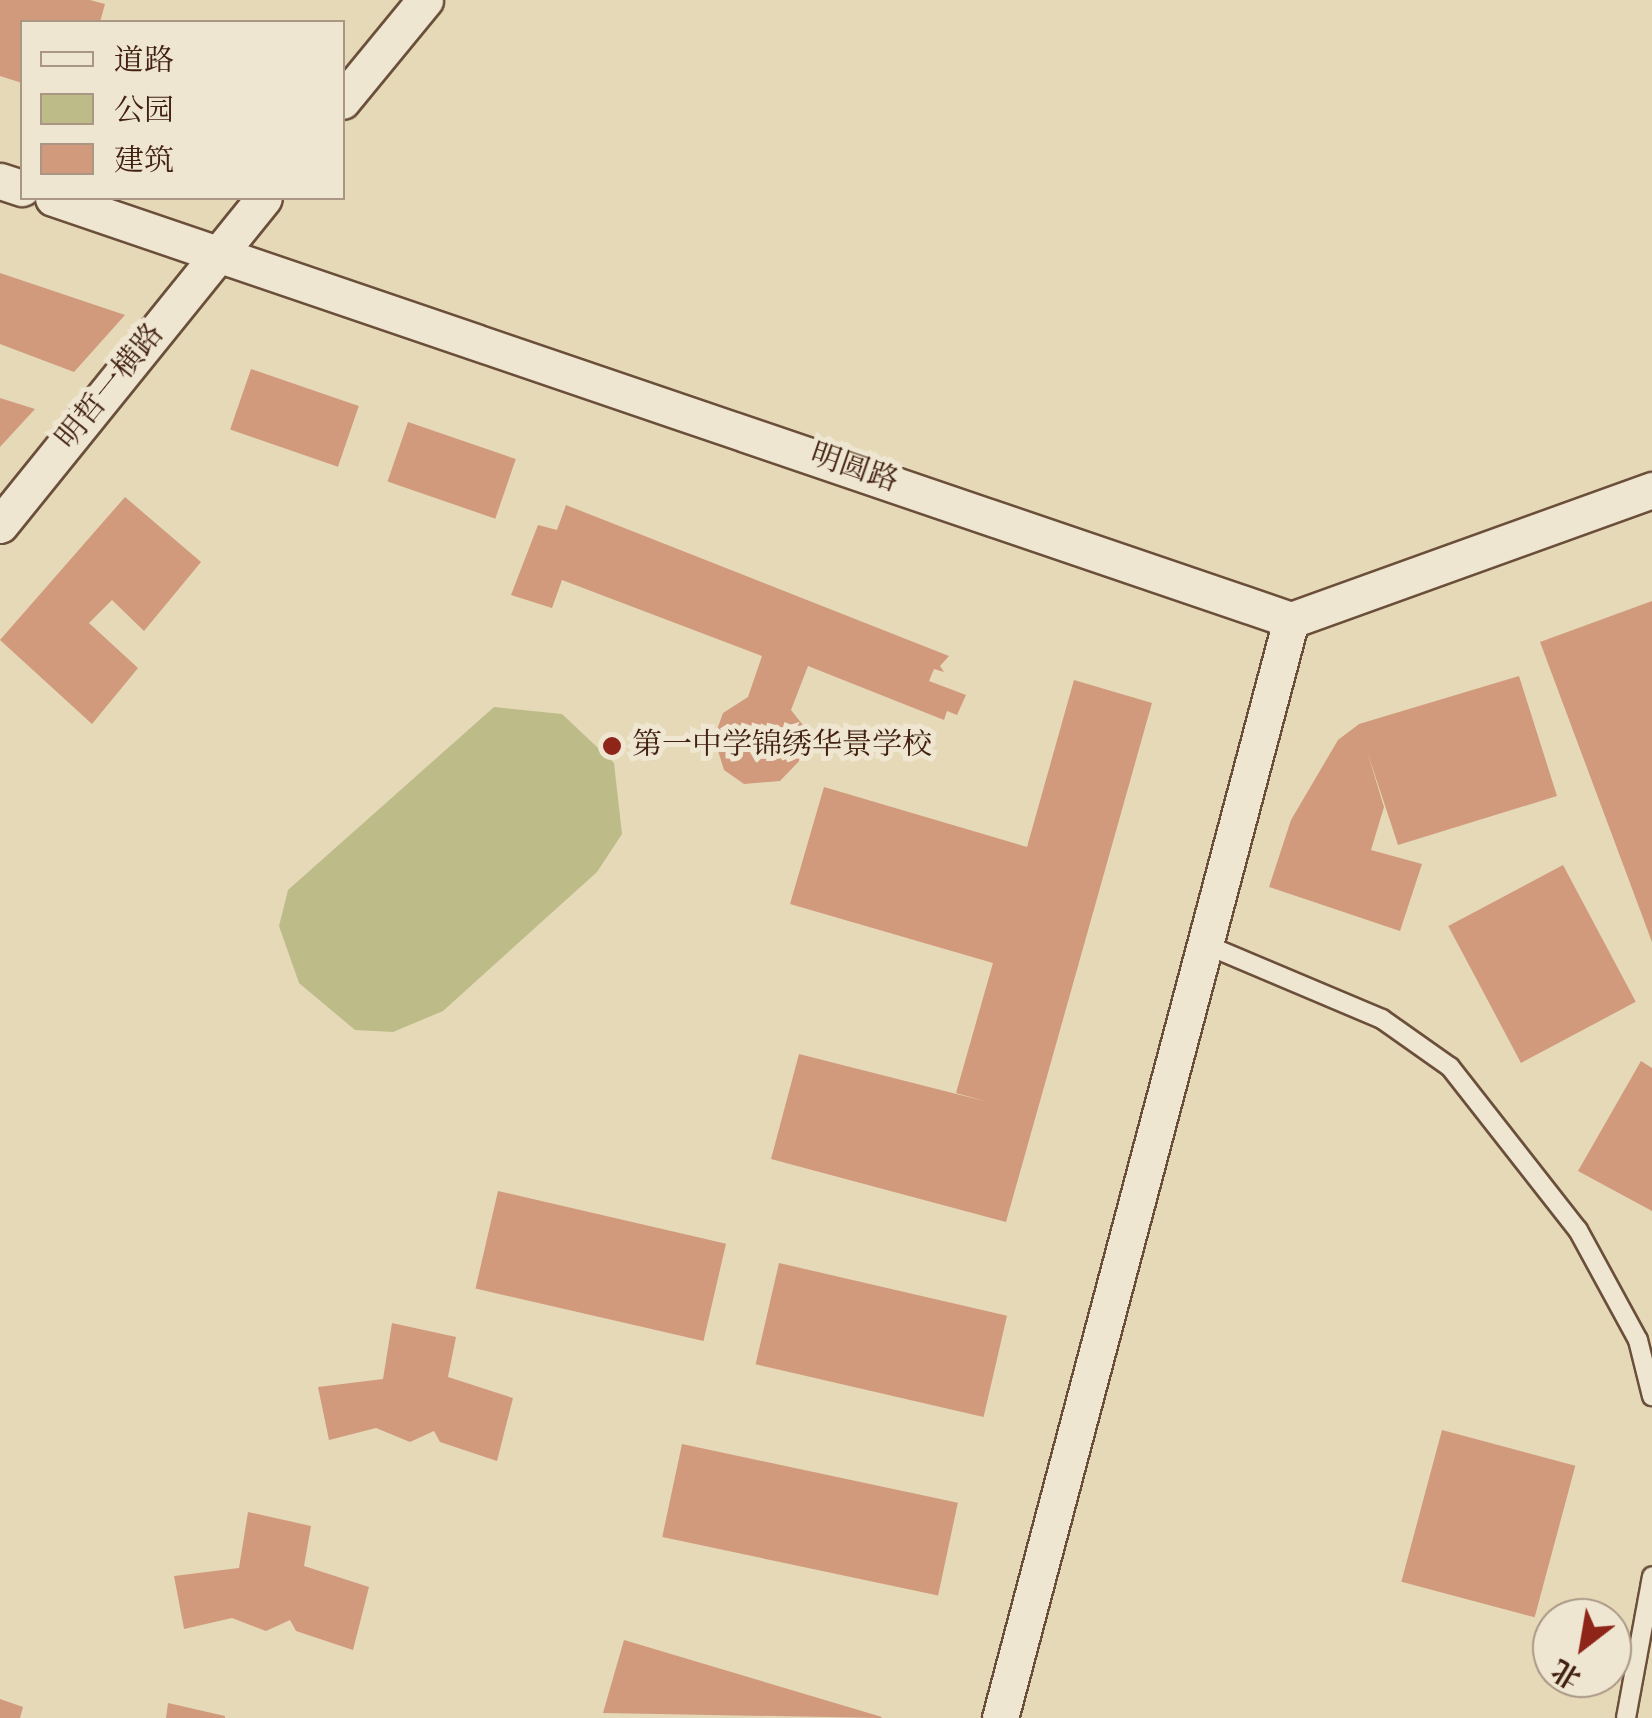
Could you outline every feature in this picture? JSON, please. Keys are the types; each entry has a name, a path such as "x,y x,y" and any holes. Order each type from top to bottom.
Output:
{"street":[{"path":"345,98 425,0"},
{"name":"明圆路","path":"59,200 221,250 1291,620"},
{"name":"明哲一横路","path":"0,525 262,200"},
{"path":"1000,1718 1201,943 1291,620 1652,490"}],"lane":[{"path":"1201,943 1382,1019 1450,1067 1578,1230 1638,1340 1652,1396"},
{"path":"1626,1718 1652,1576"}],"green space":[{"path":"494,707 562,714 614,763 622,834 597,872 443,1011 393,1032 355,1030 299,983 279,926 288,890"}],"building":[{"path":"0,0 90,0 105,4 101,20 20,20 20,82 0,76"},
{"path":"0,273 125,315 74,372 0,344"},
{"path":"251,369 359,406 338,467 230,430"},
{"path":"0,398 35,409 0,447"},
{"path":"408,422 516,459 495,519 387,482"},
{"path":"125,497 201,562 144,631 112,600 89,623 138,668 92,724 0,640"},
{"path":"566,505 949,656 940,666 944,672 934,669 929,681 966,695 957,715 947,711 944,720 808,666 791,710 806,729 803,757 780,781 744,784 724,770 714,738 723,713 748,697 762,656 562,580 552,608 511,595 538,525 557,530"},
{"path":"1652,601 1652,942 1540,642"},
{"path":"1519,676 1557,796 1398,845 1367,751 1384,807 1371,850 1422,864 1400,931 1269,887 1291,820 1338,740 1359,724"},
{"path":"1074,680 1152,703 1006,1222 771,1159 799,1054 988,1102 956,1093 993,963 790,904 824,787 1027,847"},
{"path":"1563,865 1636,1002 1521,1063 1448,926"},
{"path":"1641,1061 1652,1068 1652,1211 1578,1171"},
{"path":"498,1191 726,1244 704,1341 476,1288"},
{"path":"779,1263 1007,1316 984,1417 756,1364"},
{"path":"392,1323 456,1337 448,1377 513,1398 497,1461 440,1442 434,1431 410,1442 376,1428 329,1440 318,1387 383,1379"},
{"path":"1442,1430 1575,1466 1540,1598 1532,1598 1532,1617 1401,1582"},
{"path":"682,1444 958,1503 938,1596 662,1537"},
{"path":"248,1512 311,1526 304,1566 369,1587 353,1650 296,1631 290,1620 266,1631 232,1618 184,1629 174,1576 239,1568"},
{"path":"624,1640 882,1717 603,1713"},
{"path":"0,1699 23,1707 20,1718 0,1718"},
{"path":"168,1703 225,1716 225,1718 166,1718"}],"place":[{"name":"第一中学锦绣华景学校","path":"612,746"}]}
